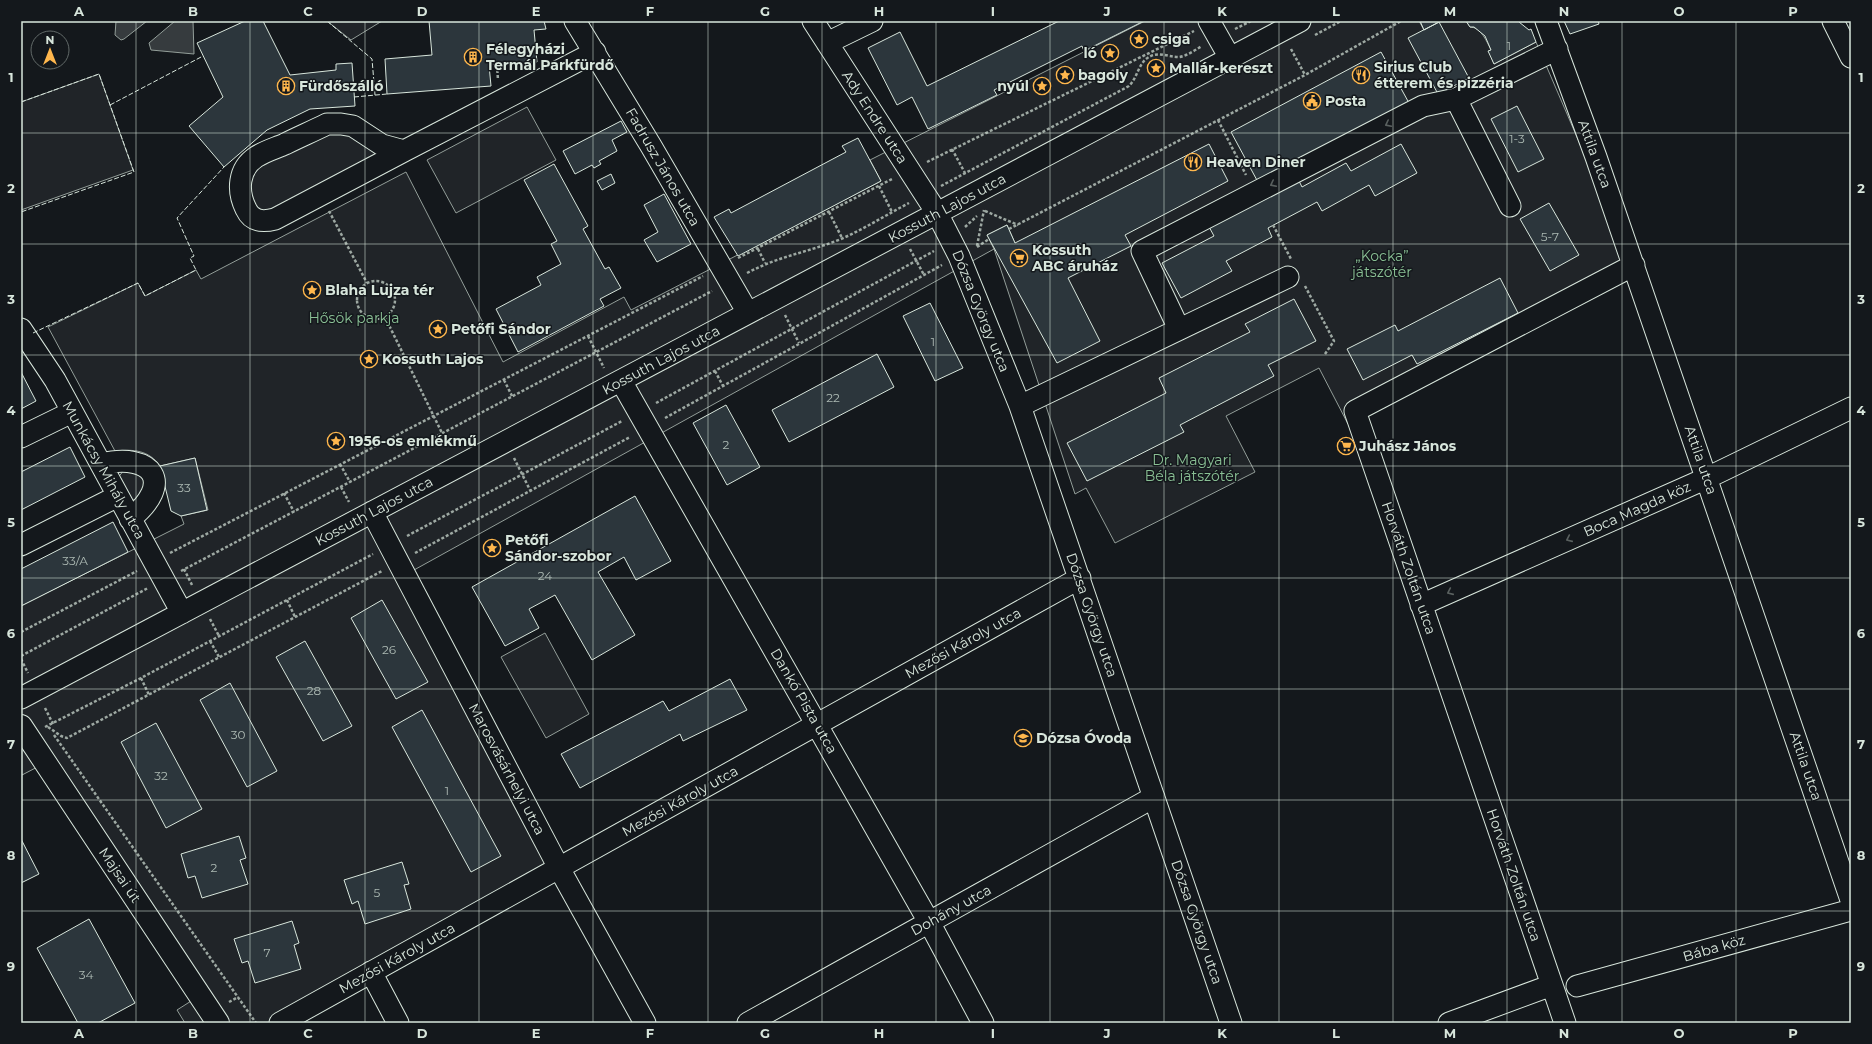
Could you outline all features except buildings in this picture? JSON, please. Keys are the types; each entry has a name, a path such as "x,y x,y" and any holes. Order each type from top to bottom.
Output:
{"main road":[{"name":"Majsai út","path":"22,728 218,1023"}],"street":[{"name":"Fadrusz János utca","path":"575,21 595,52 748,314"},
{"name":"Ady Endre utca","path":"813,21 937,213"},
{"path":"827,43 872,21"},
{"name":"Kossuth Lajos utca","path":"21,698 1300,21"},
{"name":"Attila utca","path":"1546,21 1634,265 1707,478 1847,874 1851,900"},
{"path":"1833,21 1851,57"},
{"path":"1213,27 1230,58"},
{"path":"1179,329 1142,251 1423,106 1456,99 1557,48"},
{"path":"404,151 382,145 353,126 327,124 256,157 244,171 239,183 241,198 247,211 254,219 264,221 275,219 595,52"},
{"path":"1456,99 1510,206"},
{"name":"Dózsa György utca","path":"937,213 968,252 1231,1023"},
{"name":"Horváth Zoltán utca","path":"1565,1023 1354,411 1634,265"},
{"path":"1020,406 1294,272"},
{"name":"Munkácsy Mihály utca","path":"27,347 55,380 182,613"},
{"name":"Dankó Pista utca","path":"621,381 929,922 983,1023"},
{"name":"Boca Magda köz","path":"1421,605 1707,478 1851,408"},
{"path":"21,437 72,412"},
{"path":"101,464 131,461 145,466 151,472 155,485 154,492 141,510 130,519"},
{"path":"21,545 118,496"},
{"name":"Marosvásárhelyi utca","path":"372,512 559,868 645,1023"},
{"name":"Mezősi Károly utca","path":"280,1023 1080,578"},
{"name":"Dohány utca","path":"748,1023 1154,797"},
{"name":"Bába köz","path":"1577,986 1851,910"},
{"path":"371,972 398,1023"},
{"path":"1449,1023 1552,985"}],"path":[{"path":"21,656 512,396 725,275 758,249 909,170 1213,27 1250,21"},
{"path":"1009,229 1218,120 1401,21"},
{"path":"21,632 284,493 504,380 725,275 842,238 1129,86 1134,81 1142,64 1151,56 1158,54 1184,56 1213,27"},
{"path":"1218,120 1256,193"},
{"path":"321,195 367,283"},
{"path":"968,252 984,211 1018,224"},
{"path":"829,212 842,238"},
{"path":"1273,226 1294,272 1334,341 1325,354"},
{"path":"48,727 61,736 67,738 296,617 394,554 522,475 643,420 723,386 799,343 968,252 989,239"},
{"path":"758,249 765,263"},
{"path":"22,728 48,727 287,600 394,554 531,492 643,420 715,370 917,262"},
{"path":"378,281 389,286 392,291 395,302 390,313 385,317 372,318 366,316 358,306 358,293 367,283 378,281"},
{"path":"385,317 442,433"},
{"path":"792,328 799,343"},
{"path":"715,370 723,386"},
{"path":"504,380 512,396"},
{"path":"506,442 531,492"},
{"path":"340,464 350,482"},
{"path":"284,493 294,512"},
{"path":"287,600 296,617"},
{"path":"210,641 219,658"},
{"path":"141,678 149,695"},
{"path":"48,727 256,1023"}],"green space":[{"path":"327,21 382,21 351,40"},
{"path":"1145,21 1419,21 1424,30 1441,21 1466,21 1470,27 1477,29 1480,32 1488,43 1491,50 1489,51 1494,64 1536,42 1633,267 1348,424 1319,368 1226,416 1255,472 1115,543 1086,488 1075,494 994,249 405,575 559,868 279,1023 219,1023 45,763 22,775 21,773 21,606 184,524 181,516 208,510 195,458 160,466 151,457 140,452 128,450 115,451 48,327 138,283 145,296 196,270 201,279 406,172 503,362 624,297 631,310 881,181 870,160","holes":["1007,225 1015,243 994,249 987,235"]},
{"path":"99,74 133,170 21,210 21,102"},
{"path":"527,107 556,160 456,213 427,160"},
{"path":"327,124 394,150 254,219 245,171"},
{"path":"124,470 150,479 138,500 132,500 117,479"},
{"path":"545,633 589,714 546,738 501,657"},
{"path":"199,996 218,1023 185,1023 177,1010"}],"shaded area":[{"path":"116,21 147,21 121,40 115,35"},
{"path":"175,21 193,21 194,54 151,50 149,43"}],"fence":[{"path":"327,21 372,59 375,95"},
{"path":"110,105 203,56"},
{"path":"21,102 99,74 134,172 21,212"},
{"path":"354,97 387,94"},
{"path":"33,333 138,283 145,296 196,270 190,258 194,256 177,218 224,167"}],"place":[{"name":"csiga","path":"1139,39"},
{"name":"ló","path":"1110,53"},
{"name":"Félegyházi Termál Parkfürdő","path":"473,57"},
{"name":"Mallár-kereszt","path":"1156,68"},
{"name":"bagoly","path":"1065,75"},
{"name":"Sirius Club étterem és pizzéria","path":"1361,75"},
{"name":"Fürdőszálló","path":"286,86"},
{"name":"nyúl","path":"1042,86"},
{"name":"Posta","path":"1312,101"},
{"name":"Heaven Diner","path":"1193,162"},
{"name":"Kossuth ABC áruház","path":"1019,258"},
{"name":"Blaha Lujza tér","path":"312,290"},
{"name":"Petőfi Sándor","path":"438,329"},
{"name":"Kossuth Lajos","path":"369,359"},
{"name":"1956-os emlékmű","path":"336,441"},
{"name":"Juhász János","path":"1346,446"},
{"name":"Petőfi Sándor-szobor","path":"492,548"},
{"name":"Dózsa Óvoda","path":"1023,738"}],"park label":[{"name":"„Kocka” játszótér","path":"1382,264"},
{"name":"Hősök parkja","path":"354,318"},
{"name":"Dr. Magyari Béla játszótér","path":"1192,468"}]}
